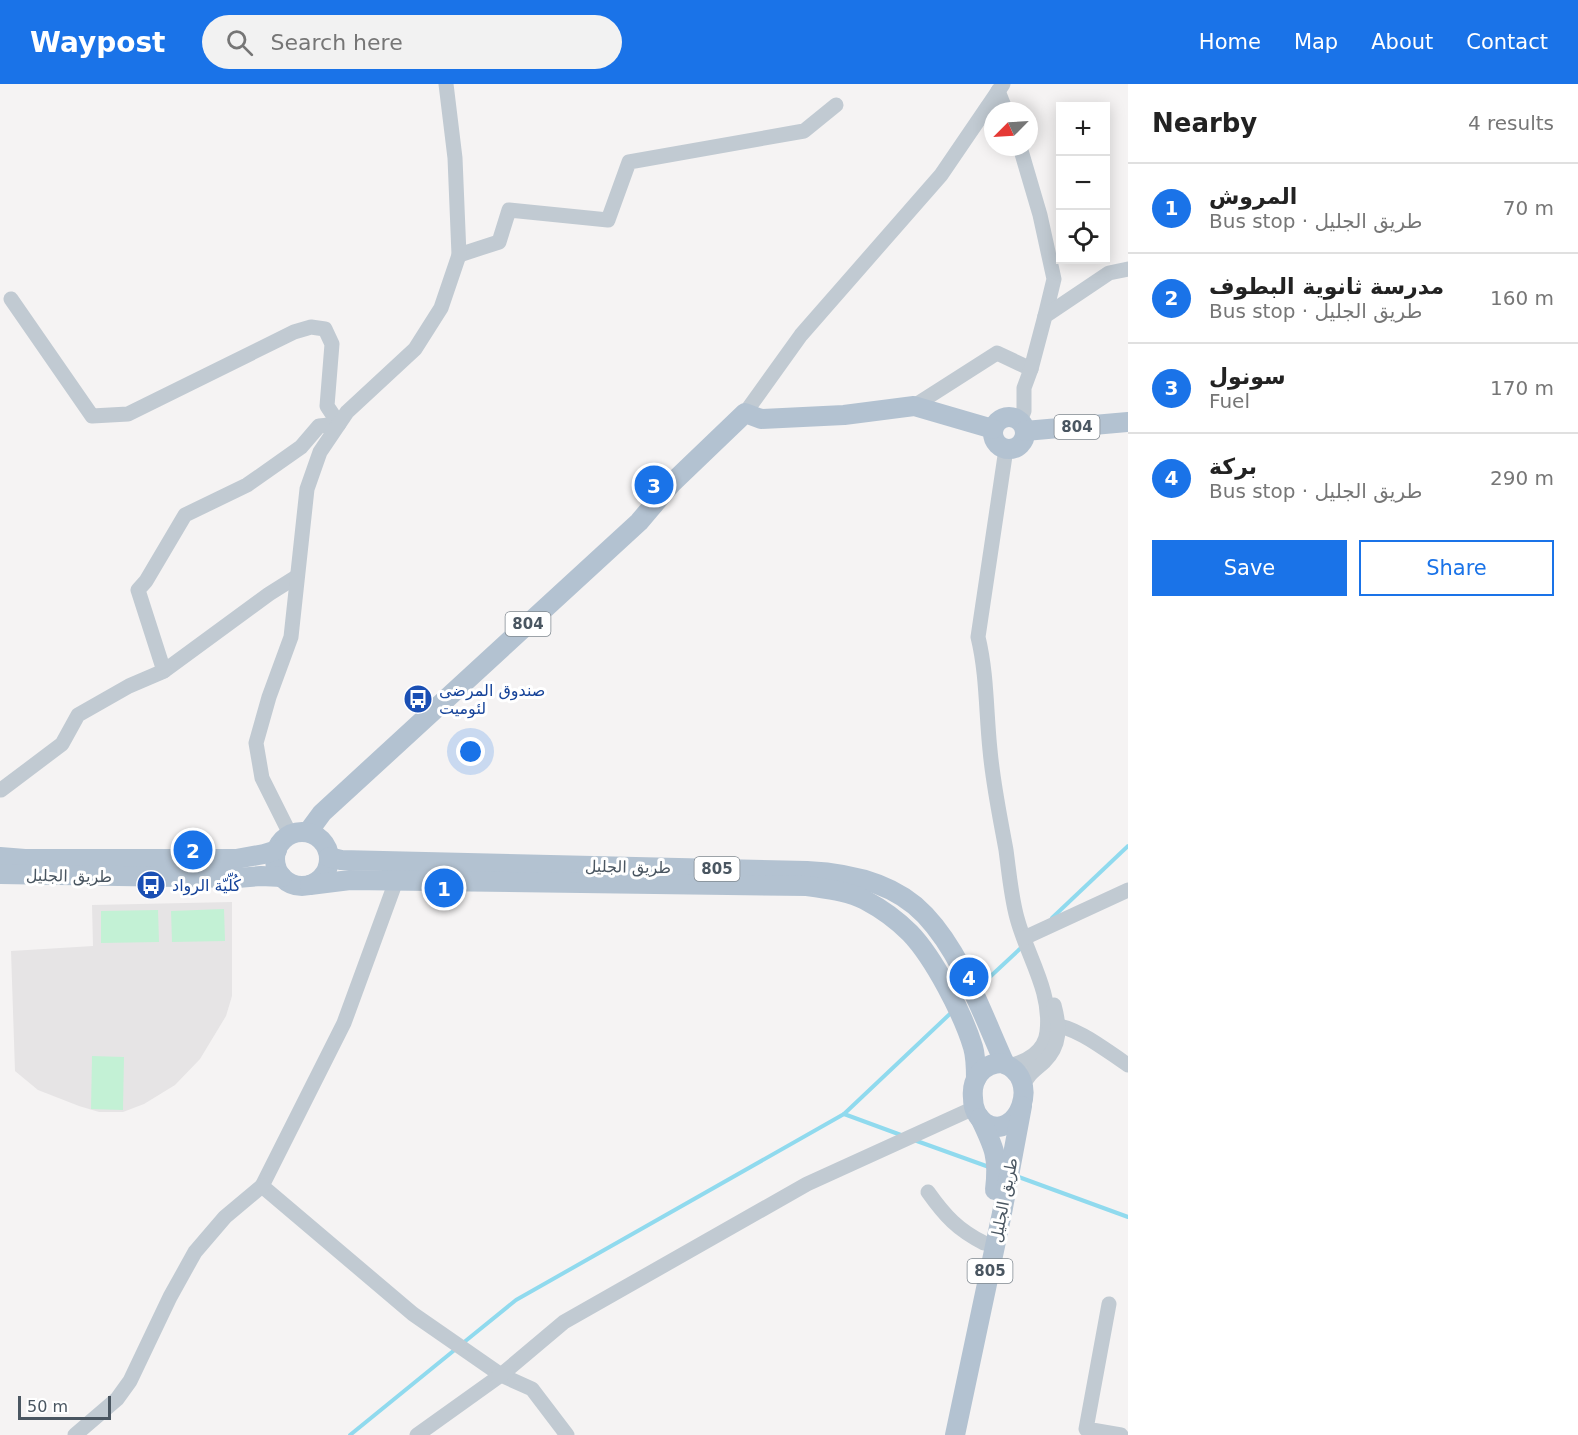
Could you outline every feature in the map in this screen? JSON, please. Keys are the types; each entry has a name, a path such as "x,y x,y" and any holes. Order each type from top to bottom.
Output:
{"main road":[{"path":"745,413 761,419 844,415 914,406 993,429 996,442 1006,449 1020,445 1025,436 1023,426"},
{"name":"804","path":"299,833 639,522 672,483 745,413"},
{"name":"804","path":"993,429 1002,418 1012,417 1023,426 1128,422"},
{"path":"282,877 275,864 277,850 283,839 299,833 322,841 329,857 324,874 310,885"},
{"name":"طريق الجليل","path":"0,857 236,859 277,850"},
{"name":"طريق الجليل","path":"329,857 341,860 807,871 850,875 874,883 903,897 925,914 962,971 1007,1065"},
{"name":"طريق الجليل","path":"0,874 237,879 261,876 282,877"},
{"name":"805","path":"282,877 292,884 310,885"},
{"name":"طريق الجليل","path":"310,885 350,880 807,886 863,899 889,914 911,935 930,962 948,991 973,1046 976,1079"},
{"path":"976,1079 990,1065 1007,1065"},
{"name":"805","path":"1007,1065 1017,1074 1023,1086 1022,1106"},
{"name":"805","path":"976,1079 972,1092 977,1113"},
{"path":"977,1113 993,1126 1002,1125 1012,1120 1022,1106"},
{"name":"طريق الجليل","path":"954,1435 1002,1213 1022,1106"},
{"name":"طريق الجليل","path":"943,1435 984,1243 998,1165 992,1143 977,1113"}],"street":[{"path":"299,833 262,778 256,743 269,697 291,637 307,489 320,452 347,412 415,349 441,308 459,255 455,158 446,84"},
{"path":"1001,87 1004,102"},
{"path":"745,413 801,335 941,175 1001,87"},
{"path":"459,255 499,242 509,210 608,220 628,162 804,131 836,105"},
{"path":"1023,156 1040,214 1054,279 1024,388 1023,426"},
{"path":"1045,316 1109,273 1128,269"},
{"path":"11,300 92,416 128,414 294,332 311,327 325,329 332,344 327,406 339,424"},
{"path":"914,406 997,353 1031,369"},
{"path":"164,671 138,590 146,581 185,515 248,485 301,447 319,426 339,424"},
{"path":"1006,449 978,637 983,657 990,752 1017,917 1037,970 1048,990 1053,1024 1058,1039 1055,1047 1042,1063 1031,1071 1023,1086"},
{"path":"0,789 62,744 78,715 129,686 164,671 269,594 296,577"},
{"path":"75,1435 117,1399 130,1381 195,1252 225,1217 262,1186 344,1023 396,881"},
{"path":"1024,938 1128,890"},
{"path":"1007,1065 1024,1061 1035,1054 1043,1046 1053,1024"},
{"path":"1053,1024 1077,1033 1128,1065"},
{"path":"417,1435 501,1375 564,1322 807,1184 977,1113"},
{"path":"262,1186 413,1314 501,1375 532,1389 567,1435"},
{"path":"928,1192 946,1217 965,1233 984,1243"},
{"path":"1108,1304 1086,1429 1121,1435"}],"shaded area":[{"path":"232,902 232,996 226,1016 200,1059 175,1085 144,1104 123,1112 99,1112 38,1090 15,1071 11,951 93,946 92,905"}],"green space":[{"path":"224,909 225,941 172,942 171,911"},
{"path":"158,910 159,942 101,943 101,911"},
{"path":"92,1056 124,1057 123,1110 91,1109"}],"waterway":[{"path":"1052,918 1128,846"},
{"path":"978,988 1023,946"},
{"path":"463,1343 516,1300 844,1114 953,1011"},
{"path":"844,1114 901,1135"},
{"path":"914,1140 989,1167"},
{"path":"1016,1176 1128,1217"},
{"path":"350,1435 457,1348"}],"place":[{"name":"سونول","path":"654,485"},
{"name":"صندوق المرضى لئوميت","path":"418,699"},
{"name":"مدرسة ثانوية البطوف","path":"193,850"},
{"name":"كُلّيّة الرواد","path":"151,885"},
{"name":"المروش","path":"444,888"},
{"name":"بركة","path":"969,977"}]}
